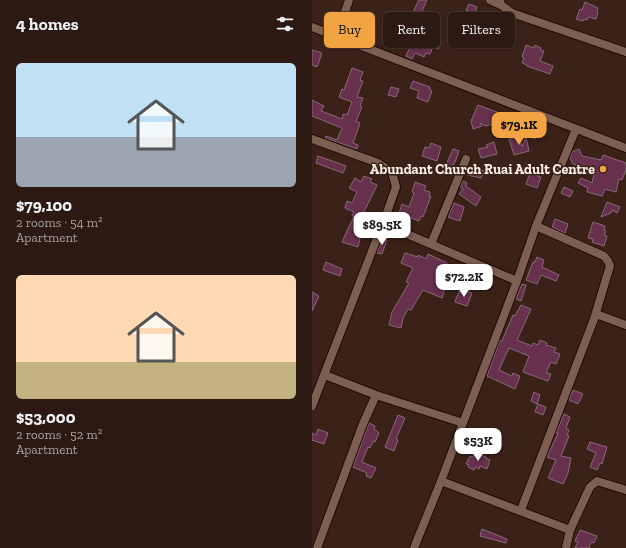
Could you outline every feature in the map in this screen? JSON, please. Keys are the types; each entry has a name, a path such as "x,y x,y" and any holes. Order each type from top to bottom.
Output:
{"street":[{"path":"345,12 349,0"},
{"path":"490,0 500,2 512,13 626,52"},
{"path":"312,27 324,31"},
{"path":"366,48 626,148"},
{"path":"414,548 517,281 536,226 576,129"},
{"path":"312,139 378,163 392,172 396,187 385,218 384,226 379,232 312,406"},
{"path":"431,244 466,159"},
{"path":"384,226 393,228 517,281"},
{"path":"520,510 596,314 610,266 608,260 604,256 536,226"},
{"path":"596,314 626,325"},
{"path":"325,375 376,395 463,423"},
{"path":"317,548 363,424 376,395"},
{"path":"441,481 570,530"},
{"path":"566,548 570,530 593,483 597,481 626,490"}],"building":[{"path":"419,0 427,0 422,12 413,12"},
{"path":"585,2 598,8 596,19 588,17 587,20 584,19 583,21 576,19"},
{"path":"469,4 477,7 476,12 466,10"},
{"path":"526,45 534,48 535,45 541,48 540,50 544,51 540,61 553,66 550,74 522,63 524,58 522,57"},
{"path":"410,48 433,48 430,54 426,53 424,57 415,53 412,59 406,56"},
{"path":"312,50 322,53 317,67 312,65"},
{"path":"352,68 363,72 360,80 363,81 357,97 363,98 360,106 362,107 356,121 360,123 353,143 358,145 357,149 325,138 326,136 337,140 342,128 312,116 312,100 324,106 321,111 342,119 343,114 347,115 352,102 339,97 342,89 344,90"},
{"path":"413,81 430,87 430,90 432,91 428,102 417,98 419,91 410,88"},
{"path":"391,87 399,89 396,97 388,95"},
{"path":"478,105 513,118 486,126 480,123 482,126 473,129 471,121"},
{"path":"529,128 538,131 535,139 526,136"},
{"path":"519,136 522,147 526,137 529,151 514,155 509,139"},
{"path":"494,142 497,154 481,158 478,149 488,147 486,145"},
{"path":"431,143 441,147 437,161 422,156 425,147 429,148"},
{"path":"453,149 459,151 451,169 446,165"},
{"path":"579,149 582,156 601,160 603,155 626,163 626,170 622,180 619,179 616,192 605,189 602,196 587,192 588,188 578,183 581,178 592,183 595,170 573,164 570,158 572,152"},
{"path":"318,156 346,166 343,173 316,163"},
{"path":"472,167 484,171 481,178 468,175"},
{"path":"530,173 541,177 537,188 526,184"},
{"path":"364,176 372,179 370,182 377,185 364,212 369,214 362,230 358,247 342,242 354,216 352,216 354,212 345,208 347,201 352,203 357,192 349,188 355,178 361,182"},
{"path":"463,181 467,183 466,186 481,197 476,206 459,194 463,189 460,187"},
{"path":"415,182 426,186 424,190 430,192 429,196 431,196 423,217 421,216 419,221 399,213 402,204 409,207 414,193 412,192"},
{"path":"564,187 573,191 570,197 561,193"},
{"path":"607,202 620,207 617,213 612,210 611,213 601,217"},
{"path":"454,203 464,207 460,221 448,217"},
{"path":"555,219 568,224 565,233 552,227"},
{"path":"593,222 605,226 604,230 606,231 604,235 607,236 604,246 592,242 593,239 588,238"},
{"path":"383,238 387,240 382,254 377,253"},
{"path":"405,253 418,257 418,255 426,259 428,254 447,263 446,266 448,267 445,273 443,272 438,285 445,288 442,298 423,290 411,310 408,309 403,318 401,328 389,325 392,312 409,283 406,282 413,268 401,263"},
{"path":"537,257 544,260 542,267 559,275 556,281 541,275 537,284 526,280 533,262 535,262"},
{"path":"326,262 342,269 340,276 323,270"},
{"path":"522,284 526,285 521,301 516,299"},
{"path":"464,290 472,293 467,306 455,302 459,291 463,293"},
{"path":"312,292 319,296 312,311"},
{"path":"521,305 531,309 517,340 532,346 533,343 538,345 540,340 547,343 546,345 556,348 554,352 560,354 556,364 551,362 546,373 551,374 548,381 523,372 529,356 509,348 499,370 512,376 513,373 520,376 515,389 487,376 500,340 502,341 513,315 515,316"},
{"path":"573,390 583,394 578,404 569,400"},
{"path":"534,392 540,395 537,404 531,401"},
{"path":"538,404 546,407 543,415 535,412"},
{"path":"564,414 570,417 566,428 569,430 567,435 569,436 561,456 571,458 568,473 563,484 548,478 556,460 547,457 558,433 556,433"},
{"path":"398,415 405,418 396,439 398,440 394,451 385,447"},
{"path":"369,423 375,426 374,429 379,433 375,442 373,441 370,448 368,447 362,462 376,468 371,478 366,476 367,473 353,467"},
{"path":"318,429 328,433 324,444 312,440 312,433 316,435"},
{"path":"590,442 607,447 602,464 600,463 597,470 590,467 596,453 587,449"},
{"path":"477,453 490,460 487,469 480,466 479,469 475,467 474,470 466,464 470,456 473,457 474,454 477,455"},
{"path":"482,529 507,539 506,543 480,536"},
{"path":"580,530 597,536 594,543 591,542 589,548 575,548 578,542 575,541"}],"place":[{"name":"Abundant Church Ruai Adult Centre","path":"603,169"}]}
